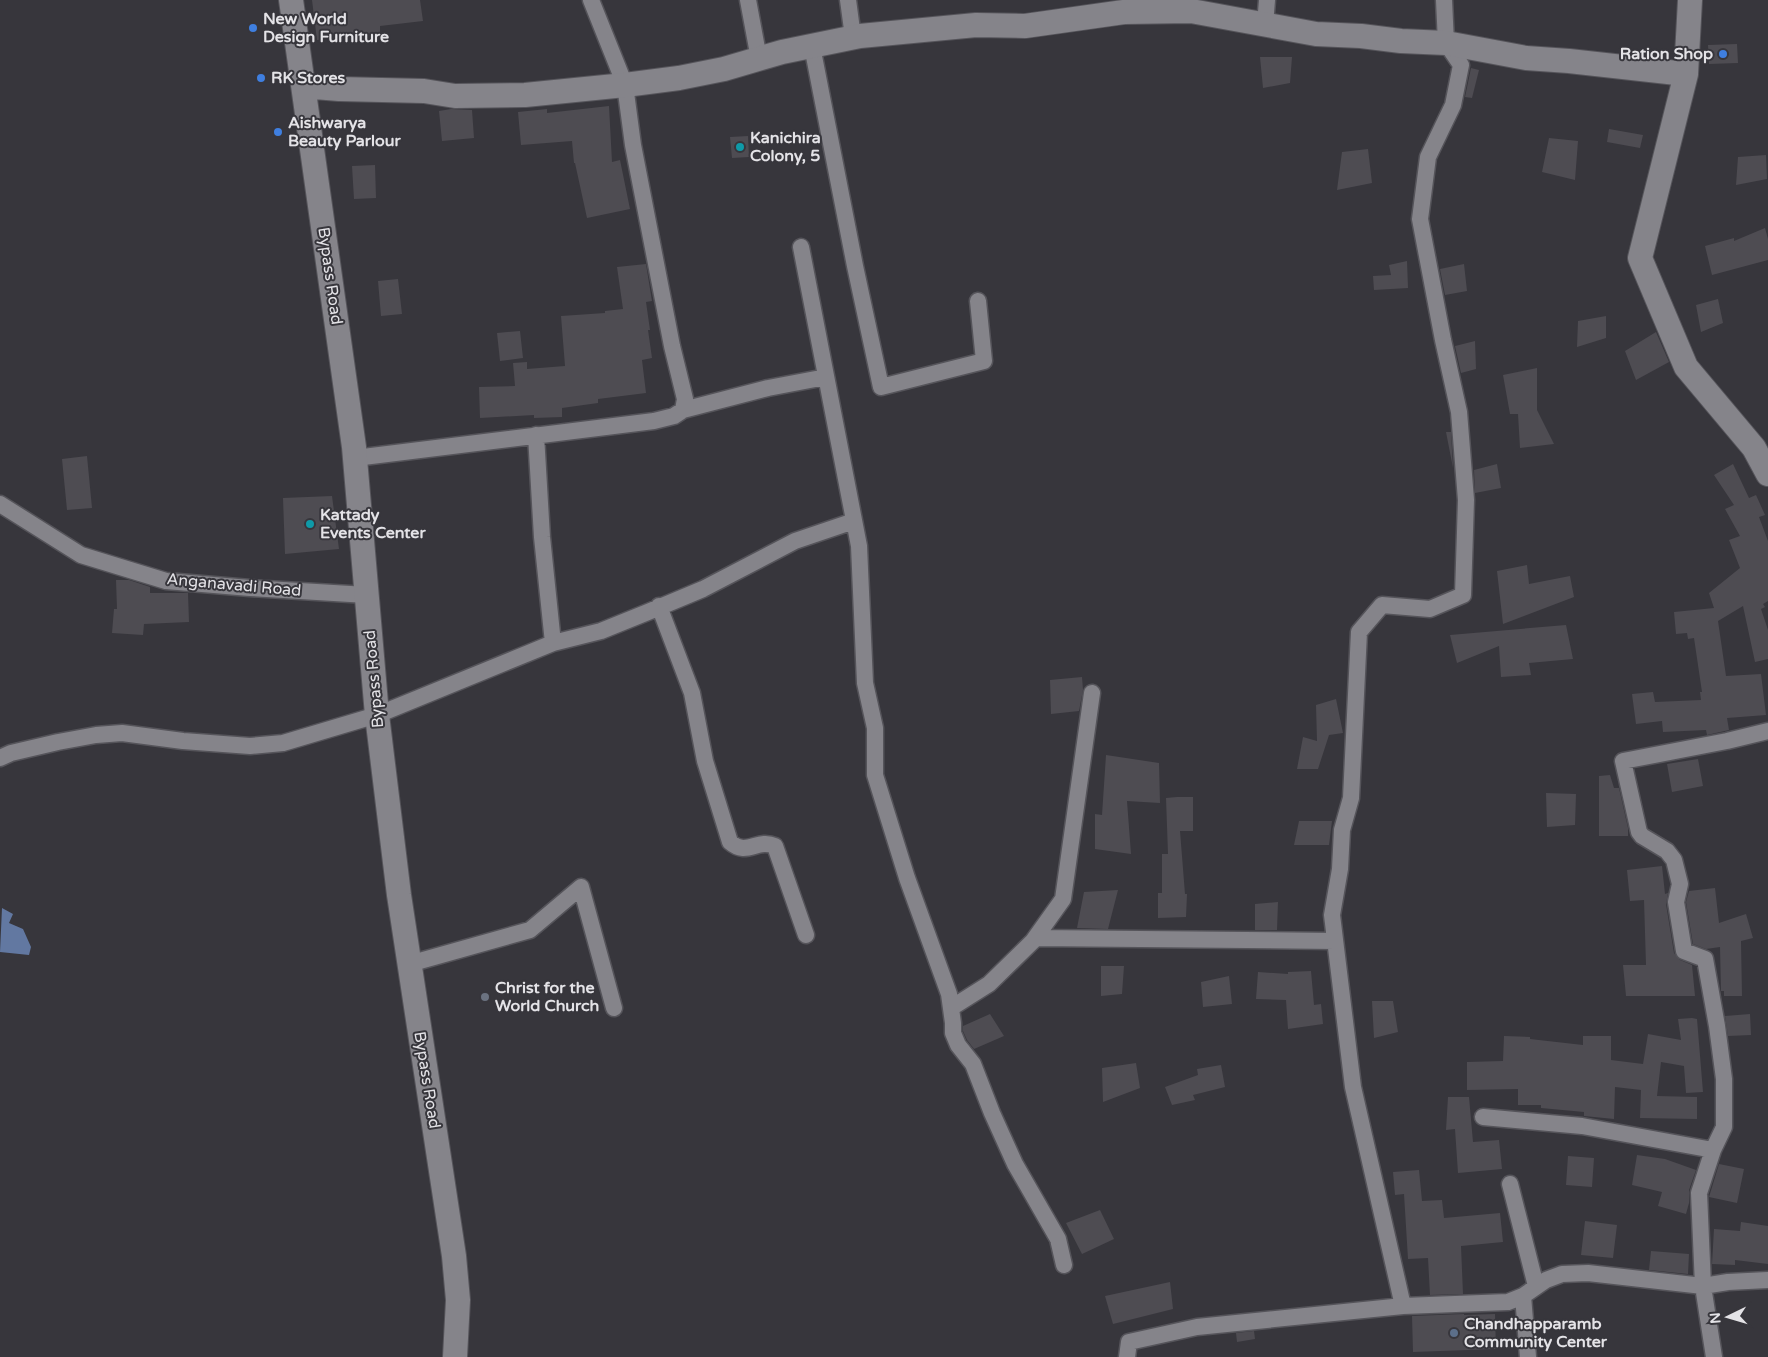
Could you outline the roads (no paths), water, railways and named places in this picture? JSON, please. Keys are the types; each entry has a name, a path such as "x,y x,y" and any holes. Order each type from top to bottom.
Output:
{"street":[{"name":"Bypass Road","path":"291,0 355,458 376,715 409,964 454,1256 458,1300 455,1357"},
{"path":"590,0 625,85 632,145 672,346 685,400 682,410"},
{"path":"748,0 759,59"},
{"path":"848,0 853,37"},
{"path":"1266,25 1267,0"},
{"path":"1403,1306 1353,1086 1332,915 1340,868 1342,830 1351,798 1359,632 1382,605 1430,609 1463,595 1466,500 1459,412 1420,219 1428,157 1453,105 1462,65 1446,43 1444,0"},
{"path":"1690,0 1686,74 1640,258 1686,366 1754,448 1768,474"},
{"path":"303,86 339,90 424,91 455,96 525,94 625,85 724,69 853,37 967,26 1025,26 1124,12 1191,11 1316,34 1446,43 1526,58 1686,74"},
{"path":"812,46 881,387 984,361 978,301"},
{"path":"801,247 859,546 865,683 875,728 874,775 907,878 949,994 953,1033 958,1045 973,1064 1015,1164 1058,1239 1064,1265"},
{"path":"355,458 654,421 674,416 682,410 768,388 826,377"},
{"path":"536,435 542,537 553,643"},
{"name":"Anganavadi Road","path":"0,504 81,555 166,581 367,595"},
{"path":"0,758 58,742 96,735 122,733 191,741 266,746 304,738 376,715 553,643 601,631 702,589 796,540 854,521"},
{"path":"659,606 692,693 706,761 730,842 742,849 768,844 775,846 806,935"},
{"path":"951,1008 989,984 1036,938 1063,899 1092,693"},
{"path":"1714,1357 1703,1286 1699,1193 1713,1150 1724,1127 1724,1079 1717,1026 1705,959 1684,951 1676,902 1680,884 1674,860 1667,851 1642,836 1639,832 1623,761 1728,742 1768,731"},
{"path":"409,964 530,930 581,886 614,1008"},
{"path":"1036,938 1334,941"},
{"path":"1483,1117 1582,1126 1713,1150"},
{"path":"1510,1184 1536,1286"},
{"path":"1127,1357 1129,1342 1197,1327 1403,1306 1508,1302 1523,1296 1546,1280 1562,1274 1588,1273 1703,1286 1728,1282 1768,1280"},
{"path":"1523,1296 1528,1357"},
{"path":"458,1300 465,1357"}],"water":[{"path":"2,908 13,914 9,923 23,929 31,947 29,955 0,952"}],"place":[{"name":"New World Design Furniture","path":"253,28"},
{"name":"Ration Shop","path":"1723,54"},
{"name":"RK Stores","path":"261,78"},
{"name":"Aishwarya Beauty Parlour","path":"278,132"},
{"name":"Kanichira Colony, 5","path":"740,147"},
{"name":"Kattady Events Center","path":"310,524"},
{"name":"Christ for the World Church","path":"485,997"},
{"name":"Chandhapparamb Community Center","path":"1454,1333"}]}
